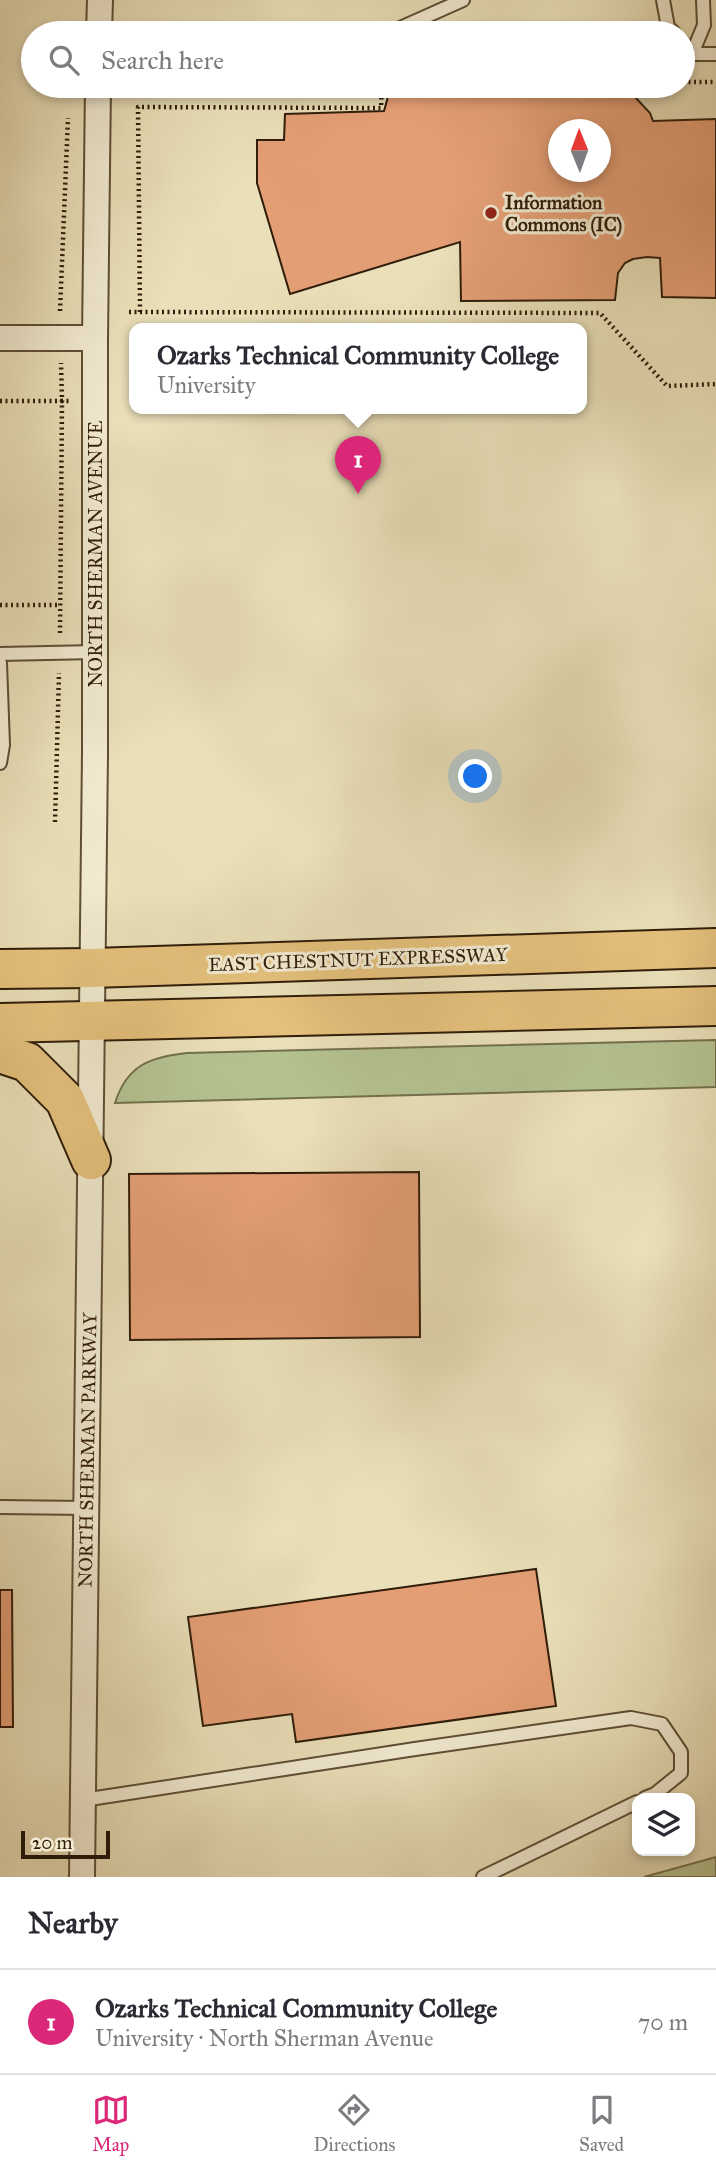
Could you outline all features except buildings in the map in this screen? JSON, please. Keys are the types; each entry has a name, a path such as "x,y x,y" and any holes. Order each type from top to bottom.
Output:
{"main road":[{"name":"EAST CHESTNUT EXPRESSWAY","path":"0,969 716,948"},
{"path":"0,1023 716,1006"},
{"path":"0,1053 27,1062 65,1100 91,1160"}],"street":[{"path":"99,21 100,0"},
{"name":"NORTH SHERMAN AVENUE","path":"91,1022 99,98"},
{"path":"0,338 95,338"},
{"name":"NORTH SHERMAN PARKWAY","path":"82,1877 91,1022"}],"lane":[{"path":"416,21 463,0"},
{"path":"663,0 667,21"},
{"path":"695,46 704,24 703,0"},
{"path":"695,54 716,54"},
{"path":"0,654 95,652"},
{"path":"0,663 3,745 0,763"},
{"path":"0,1507 87,1508"},
{"path":"83,1800 415,1748 631,1718 662,1724 681,1752 681,1773 656,1793"},
{"path":"483,1877 632,1804"}],"path":[{"path":"695,82 716,82"},
{"path":"140,312 138,107 381,108 381,98"},
{"path":"49,311 61,311 68,112"},
{"path":"129,312 600,313 667,386 716,384"},
{"path":"55,822 61,363"},
{"path":"0,401 62,401"},
{"path":"0,606 59,605"}],"green space":[{"path":"716,1040 716,1087 115,1103 126,1080 142,1065 162,1057 187,1053"},
{"path":"716,1857 716,1877 644,1877"}],"place":[{"name":"Information Commons (IC)","path":"491,213"},
{"name":"Ozarks Technical Community College","path":"358,494"}]}
